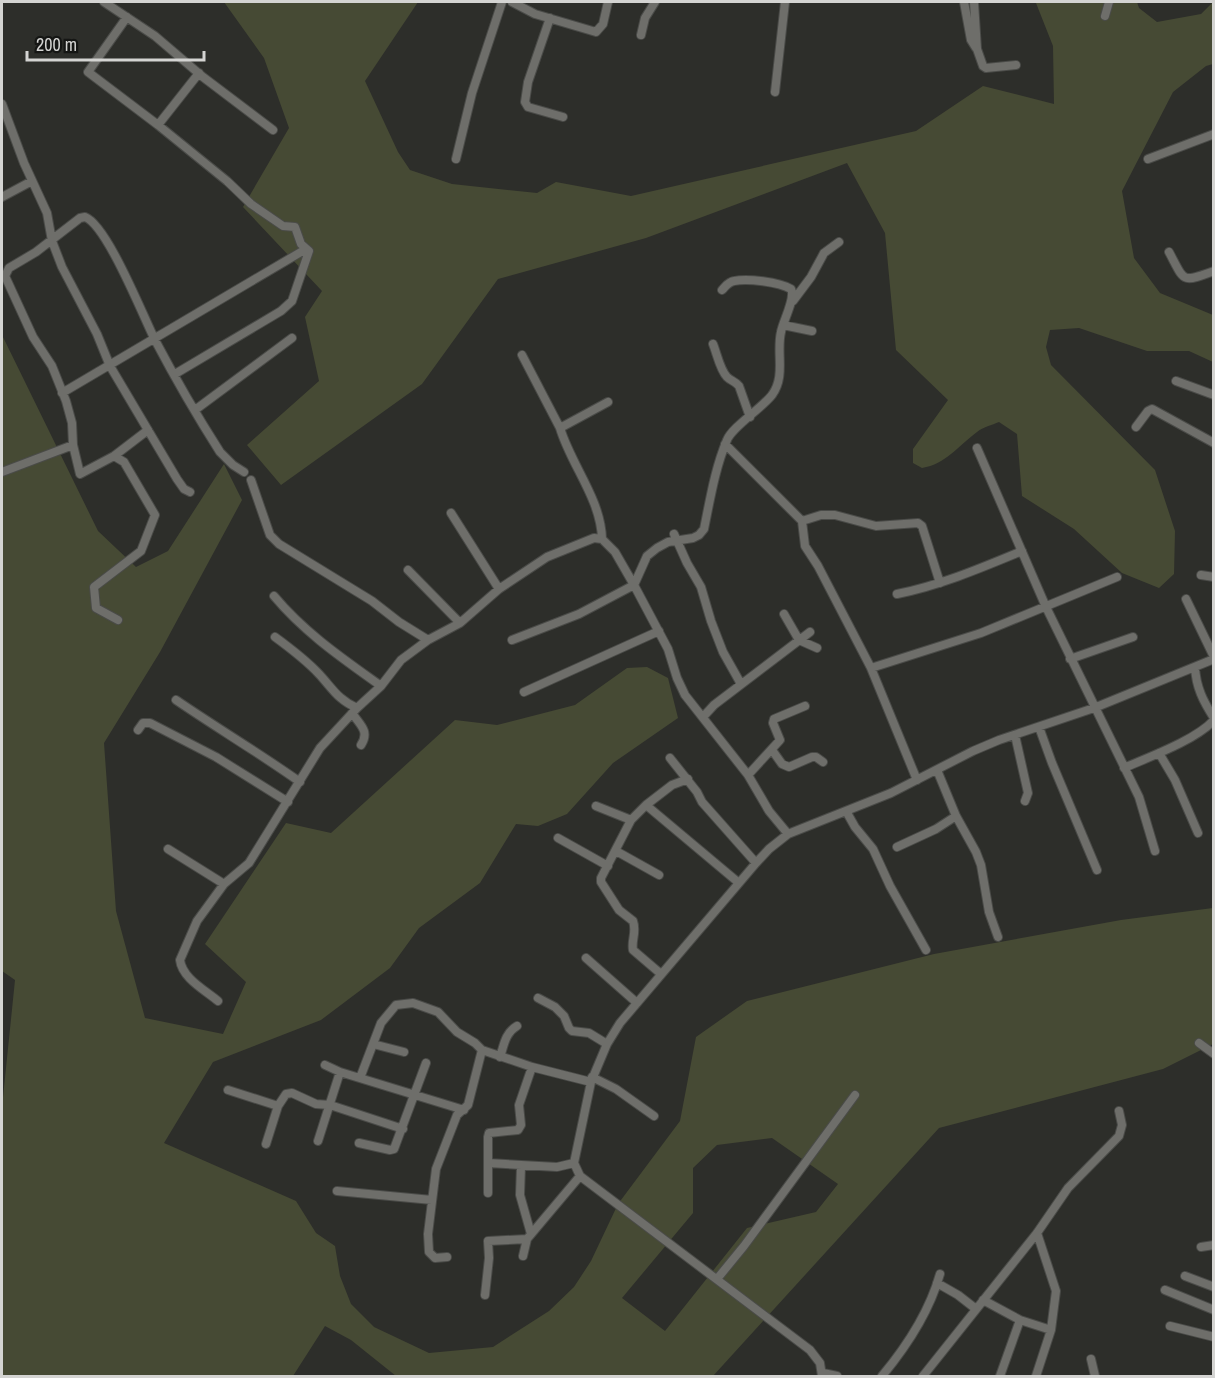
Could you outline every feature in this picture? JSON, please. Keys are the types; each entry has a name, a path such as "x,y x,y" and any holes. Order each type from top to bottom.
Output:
{"street":[{"path":"105,2 155,36 273,130"},
{"path":"456,159 472,93 502,2"},
{"path":"512,2 523,9 596,32 603,24 608,2"},
{"path":"641,35 645,18 655,2"},
{"path":"775,92 786,2"},
{"path":"964,2 971,40 983,66 986,68 1016,65"},
{"path":"974,2 977,49"},
{"path":"1105,16 1109,2"},
{"path":"127,17 88,72 158,125 227,181 251,204 283,226 295,226 302,244 309,251 292,301 281,311 175,374"},
{"path":"550,18 528,82 525,102 528,106 563,117"},
{"path":"158,125 199,73"},
{"path":"2,108 46,213 52,241 62,267 97,334 110,366 184,489 190,492"},
{"path":"1148,159 1214,134"},
{"path":"2,197 32,181"},
{"path":"148,430 114,456 80,474 73,445 72,423 52,366 33,337 5,276 9,268 52,241 80,218 90,219 120,265 154,339 225,458 244,472"},
{"path":"789,306 807,283 824,253 839,242"},
{"path":"62,393 306,249"},
{"path":"1169,252 1186,279 1191,280 1214,271"},
{"path":"512,640 579,614 634,585 647,556 657,548 676,537 699,535 704,529 728,437 773,393 778,381 780,336 793,293 784,284 735,280 728,283 722,290"},
{"path":"783,325 812,331"},
{"path":"195,410 292,338"},
{"path":"713,344 724,374 739,386 750,417"},
{"path":"522,355 587,486 602,528 602,539"},
{"path":"1176,381 1214,395"},
{"path":"560,428 608,402"},
{"path":"1136,427 1152,409 1214,443"},
{"path":"725,444 802,521 806,546 871,668 917,780"},
{"path":"2,472 73,445"},
{"path":"977,448 1046,607 1139,797 1155,851"},
{"path":"114,456 124,462 155,515 141,551 94,587 96,608 118,620"},
{"path":"251,480 270,535 279,544 372,601 399,622 428,640"},
{"path":"452,513 499,589"},
{"path":"802,521 821,515 852,518 876,526 918,523 922,526 940,583"},
{"path":"676,537 701,587 723,652 741,684"},
{"path":"218,1001 185,973 180,966 180,960 197,921 224,884 249,863 320,748 354,710 381,686 401,660 428,640 460,623 499,589 548,557 594,538 602,539 615,552 668,649 685,695 748,775 769,811 788,834"},
{"path":"897,594 940,583 1022,551"},
{"path":"408,570 460,623"},
{"path":"1201,575 1214,577"},
{"path":"871,668 981,633 1117,577"},
{"path":"274,596 309,634 381,686"},
{"path":"837,1377 822,1375 820,1362 810,1350 580,1176 574,1163 592,1079 607,1044 620,1023 756,863 788,834 846,812 917,780 973,751 1094,708 1214,658 1185,598"},
{"path":"784,614 799,640 817,648"},
{"path":"524,692 659,632"},
{"path":"703,717 714,705 810,632"},
{"path":"275,637 318,673 335,695 354,710 366,733 361,746"},
{"path":"1070,658 1133,637"},
{"path":"1124,768 1203,730 1214,719 1203,701 1196,682 1195,667"},
{"path":"176,700 218,729 252,748 300,782"},
{"path":"748,775 780,740 773,723 774,719 805,706"},
{"path":"138,730 143,723 150,723 216,757 288,802"},
{"path":"1040,727 1052,763 1097,870"},
{"path":"1015,735 1028,793 1025,801"},
{"path":"772,750 785,766 789,767 812,757 823,762"},
{"path":"1159,753 1179,789 1198,833"},
{"path":"670,758 688,779 702,802 756,863"},
{"path":"937,770 956,816 979,858 989,912 998,937"},
{"path":"662,974 633,950 635,933 633,921 619,910 601,882 601,878 631,820 672,785 688,779"},
{"path":"646,805 739,883"},
{"path":"596,806 631,820"},
{"path":"846,812 873,849 890,886 926,950"},
{"path":"897,847 936,829 956,816"},
{"path":"558,838 608,866"},
{"path":"168,849 224,884"},
{"path":"616,851 659,875"},
{"path":"586,958 637,1003"},
{"path":"538,998 555,1007 564,1016 572,1031 589,1033 607,1044"},
{"path":"360,1078 381,1023 390,1010 396,1005 413,1003 438,1012 457,1032 482,1050 532,1067 592,1079 616,1089 654,1116"},
{"path":"500,1057 510,1030 517,1026"},
{"path":"1198,1043 1214,1054"},
{"path":"373,1044 404,1052"},
{"path":"447,1257 435,1258 430,1256 429,1252 428,1234 436,1169 457,1115 468,1105 482,1050"},
{"path":"359,1143 390,1150 395,1147 426,1063"},
{"path":"326,1065 340,1072 464,1110"},
{"path":"488,1193 489,1133 518,1130 519,1105 532,1067"},
{"path":"318,1141 340,1072"},
{"path":"228,1090 278,1106"},
{"path":"266,1144 278,1106 286,1094 292,1093 316,1104 330,1105 403,1129"},
{"path":"717,1279 744,1246 855,1095"},
{"path":"923,1377 1037,1233 1068,1188 1119,1136 1122,1125 1119,1111"},
{"path":"488,1163 557,1167 574,1163"},
{"path":"521,1166 520,1195 529,1236"},
{"path":"523,1256 529,1236 580,1176"},
{"path":"337,1191 432,1200"},
{"path":"1036,1377 1050,1330 1056,1291 1037,1233"},
{"path":"485,1295 489,1258 488,1241 529,1236"},
{"path":"1201,1247 1214,1245"},
{"path":"882,1377 904,1350 927,1308 940,1274"},
{"path":"1185,1276 1214,1287"},
{"path":"937,1283 976,1309"},
{"path":"1165,1290 1214,1310"},
{"path":"983,1300 1020,1320 1050,1330"},
{"path":"1000,1377 1020,1320"},
{"path":"1170,1326 1214,1337"},
{"path":"1091,1359 1095,1377"}],"green space":[{"path":"224,2 418,2 365,81 398,152 410,170 452,184 537,193 556,182 631,196 916,131 983,86 1054,104 1053,46 1036,3 1038,2 1137,2 1139,8 1157,22 1201,14 1213,2 1213,64 1206,66 1173,92 1122,191 1134,258 1160,293 1213,315 1213,362 1189,351 1147,351 1079,328 1050,330 1046,347 1051,365 1155,470 1175,531 1174,574 1159,588 1122,573 1074,529 1022,496 1017,434 999,422 979,430 938,463 922,468 913,463 913,449 948,400 896,350 885,233 847,163 646,238 498,279 422,384 281,485 247,445 319,381 305,317 322,291 243,207 289,128 264,58"},
{"path":"2,335 98,531 136,567 168,551 224,464 242,500 160,652 104,743 116,911 145,1018 223,1034 246,982 205,944 286,823 331,833 455,720 497,725 575,705 627,668 647,667 668,678 678,718 613,763 567,814 538,826 516,824 480,883 419,928 390,968 321,1020 213,1062 164,1143 296,1201 316,1233 335,1246 340,1276 351,1304 374,1327 429,1353 493,1347 549,1311 574,1287 591,1261 618,1204 680,1121 696,1037 747,1001 934,954 1121,920 1213,908 1213,1044 1163,1069 939,1128 713,1376 396,1376 351,1340 325,1326 293,1376 2,1376 2,1107 15,980 2,971","holes":["772,1138 838,1184 816,1212 747,1228 665,1331 622,1298 693,1213 693,1168 717,1145"]}]}
